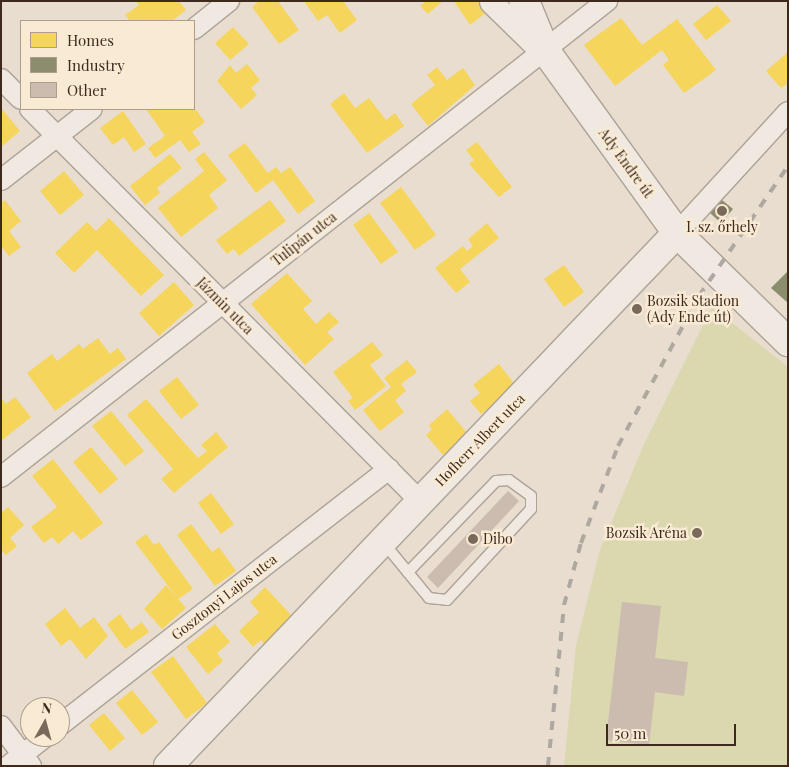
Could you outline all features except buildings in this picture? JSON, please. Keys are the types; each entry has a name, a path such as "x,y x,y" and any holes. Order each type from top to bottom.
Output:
{"street":[{"path":"195,28 229,1"},
{"name":"Ady Endre út","path":"494,1 545,50 677,233 714,272 788,342"},
{"name":"Ady Endre út","path":"525,1 545,50"},
{"name":"Tulipán utca","path":"1,477 607,1"},
{"path":"1,79 20,99"},
{"name":"Jázmin utca","path":"31,110 421,502"},
{"path":"1,180 91,110"},
{"name":"Hofherr Albert utca","path":"168,766 677,233 788,112"},
{"name":"Gosztonyi Lajos utca","path":"70,717 389,469"},
{"path":"1,726 20,762 35,747"}],"lane":[{"path":"383,542 429,598 447,600 531,509 531,496 509,480 496,481 408,572"}],"shaded area":[{"name":"Bozsik Aréna","path":"712,307 788,367 788,766 564,766 576,646 600,550 644,444"}],"railway":[{"path":"548,766 564,605 581,543 618,446 699,296 788,166"}],"place":[{"name":"I. sz. őrhely","path":"722,211"},
{"name":"Bozsik Stadion (Ady Ende út)","path":"637,309"},
{"name":"Bozsik Aréna","path":"697,533"},
{"name":"Dibo","path":"473,539"}]}
